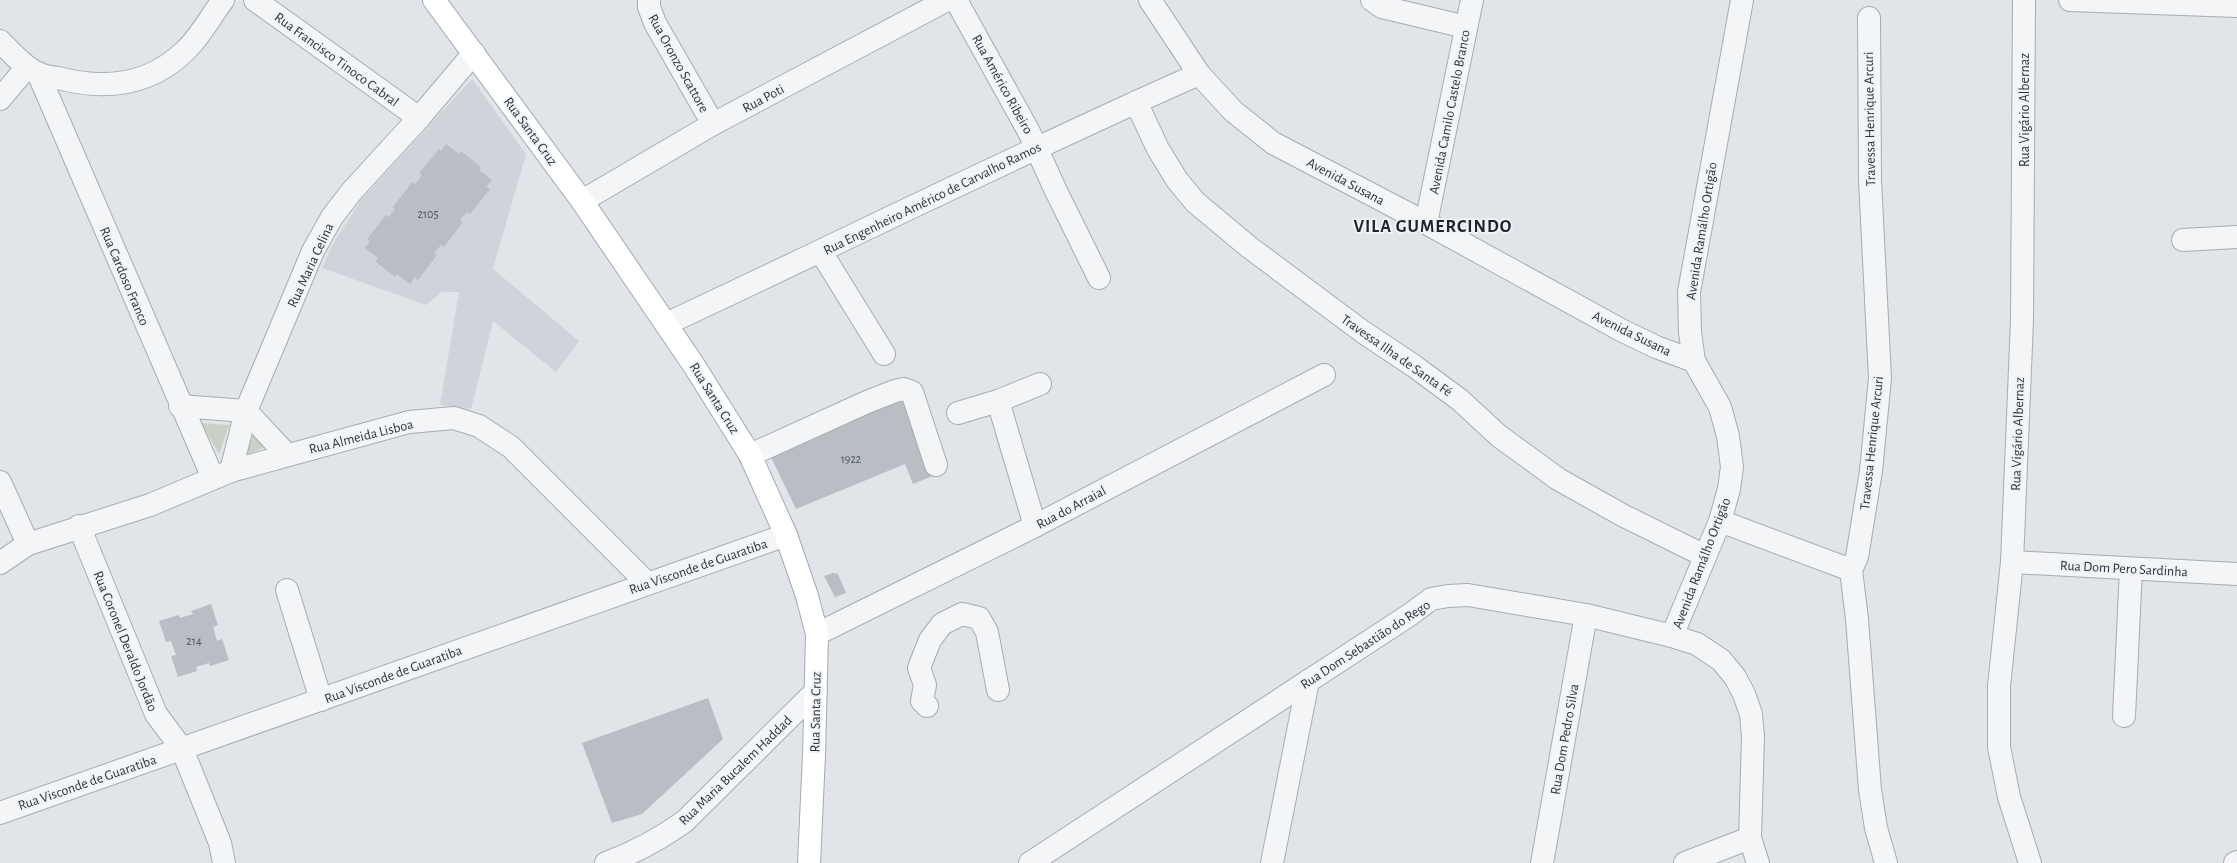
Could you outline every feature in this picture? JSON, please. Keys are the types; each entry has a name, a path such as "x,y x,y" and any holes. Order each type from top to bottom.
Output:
{"main road":[{"name":"Rua Santa Cruz","path":"434,0 582,201 722,408 750,455 786,535 807,596 816,634 816,691 808,863"}],"street":[{"path":"0,41 32,70 74,83 92,86 130,81 160,72 186,51 223,0"},
{"name":"Rua Francisco Tinoco Cabral","path":"255,0 419,118"},
{"name":"Rua Oronzo Scattore","path":"649,0 655,23 713,124"},
{"name":"Rua Poti","path":"582,201 713,124 947,0"},
{"name":"Rua Américo Ribeiro","path":"956,0 1036,148 1099,278"},
{"name":"Avenida Susana","path":"1150,0 1199,74 1233,111 1252,128 1273,143 1426,223 1621,330 1656,347 1694,361"},
{"path":"1372,0 1382,7 1466,27"},
{"name":"Avenida Camilo Castelo Branco","path":"1426,223 1472,0"},
{"name":"Avenida Ramálho Ortigão","path":"1672,636 1720,521 1729,489 1732,467 1728,436 1720,407 1694,361 1690,332 1689,292 1742,0"},
{"name":"Rua Vigário Albernaz","path":"2024,0 2022,320 2012,562 1999,686 1999,747 2009,797 2030,863"},
{"path":"2070,0 2237,6"},
{"name":"Travessa Henrique Arcuri","path":"1868,18 1870,180 1880,378 1871,471 1857,557 1851,570 1857,619 1870,790 1876,828 1886,863"},
{"name":"Rua Maria Celina","path":"222,475 246,411 313,251 332,217 352,191 419,118 474,53"},
{"path":"0,99 32,70"},
{"name":"Rua Cardoso Franco","path":"32,70 180,406 222,475"},
{"name":"Rua Engenheiro Américo de Carvalho Ramos","path":"666,324 821,252 1036,148 1199,74"},
{"name":"Travessa Ilha de Santa Fé","path":"1136,102 1158,149 1177,180 1195,202 1249,247 1363,332 1414,366 1460,400 1499,436 1558,479 1624,516 1706,556"},
{"path":"2183,240 2237,237"},
{"path":"821,252 884,354"},
{"name":"Rua do Arraial","path":"816,634 1035,526 1324,375"},
{"path":"958,413 998,401 1040,384"},
{"path":"750,455 866,402 904,389 912,392 936,465"},
{"path":"998,401 1035,526"},
{"path":"180,406 246,411 287,455"},
{"name":"Rua Almeida Lisboa","path":"0,562 28,544 79,526 150,505 222,475 287,455 409,422 454,418 479,426 511,446 647,583"},
{"path":"0,482 28,544"},
{"path":"1720,521 1851,570"},
{"name":"Rua Coronel Deraldo Jordão","path":"79,526 156,714 182,749 220,843 224,863"},
{"name":"Rua Visconde de Guaratiba","path":"0,813 786,535"},
{"name":"Rua Dom Pero Sardinha","path":"2012,562 2237,574"},
{"path":"2124,716 2131,569"},
{"path":"287,590 321,700"},
{"name":"Rua Dom Sebastião do Rego","path":"1030,863 1049,856 1431,600 1448,596 1468,595 1586,615 1672,636 1697,644 1721,660 1735,677 1744,694 1751,714 1754,737 1750,838 1758,863"},
{"path":"926,706 922,701 925,684 919,668 922,660 930,640 942,624 962,614 979,618 987,632 998,690"},
{"name":"Rua Dom Pedro Silva","path":"1542,863 1586,615"},
{"path":"1272,863 1308,681"},
{"name":"Rua Maria Bucalem Haddad","path":"606,863 628,855 662,837 684,821 816,691"},
{"path":"1684,863 1750,838"}],"shaded area":[{"path":"472,79 526,154 493,269 579,341 556,372 493,321 471,409 440,405 459,292 442,292 426,305 322,268 333,244 361,200"}],"green space":[{"path":"201,423 229,425 219,454"},
{"path":"254,434 265,447 245,455"}],"building":[{"path":"446,144 459,154 461,151 481,167 479,170 492,180 486,187 490,189 470,214 467,212 460,220 463,222 444,247 441,245 434,253 437,255 418,280 415,277 410,284 397,274 395,277 375,261 378,258 365,248 370,241 367,239 386,215 389,217 395,209 393,207 412,182 415,184 422,175 419,173 439,149 441,151"},
{"path":"905,397 937,474 913,484 905,464 796,509 769,453"},
{"path":"833,573 838,574 846,593 835,597 824,576"},
{"path":"211,604 218,625 213,627 217,641 222,639 229,660 210,666 209,663 196,667 197,671 178,677 171,656 176,655 171,641 166,642 159,621 179,615 180,618 193,614 191,611"},
{"path":"708,698 723,739 642,814 612,823 582,743"}],"district":[{"name":"VILA GUMERCINDO","path":"1433,226"}]}
